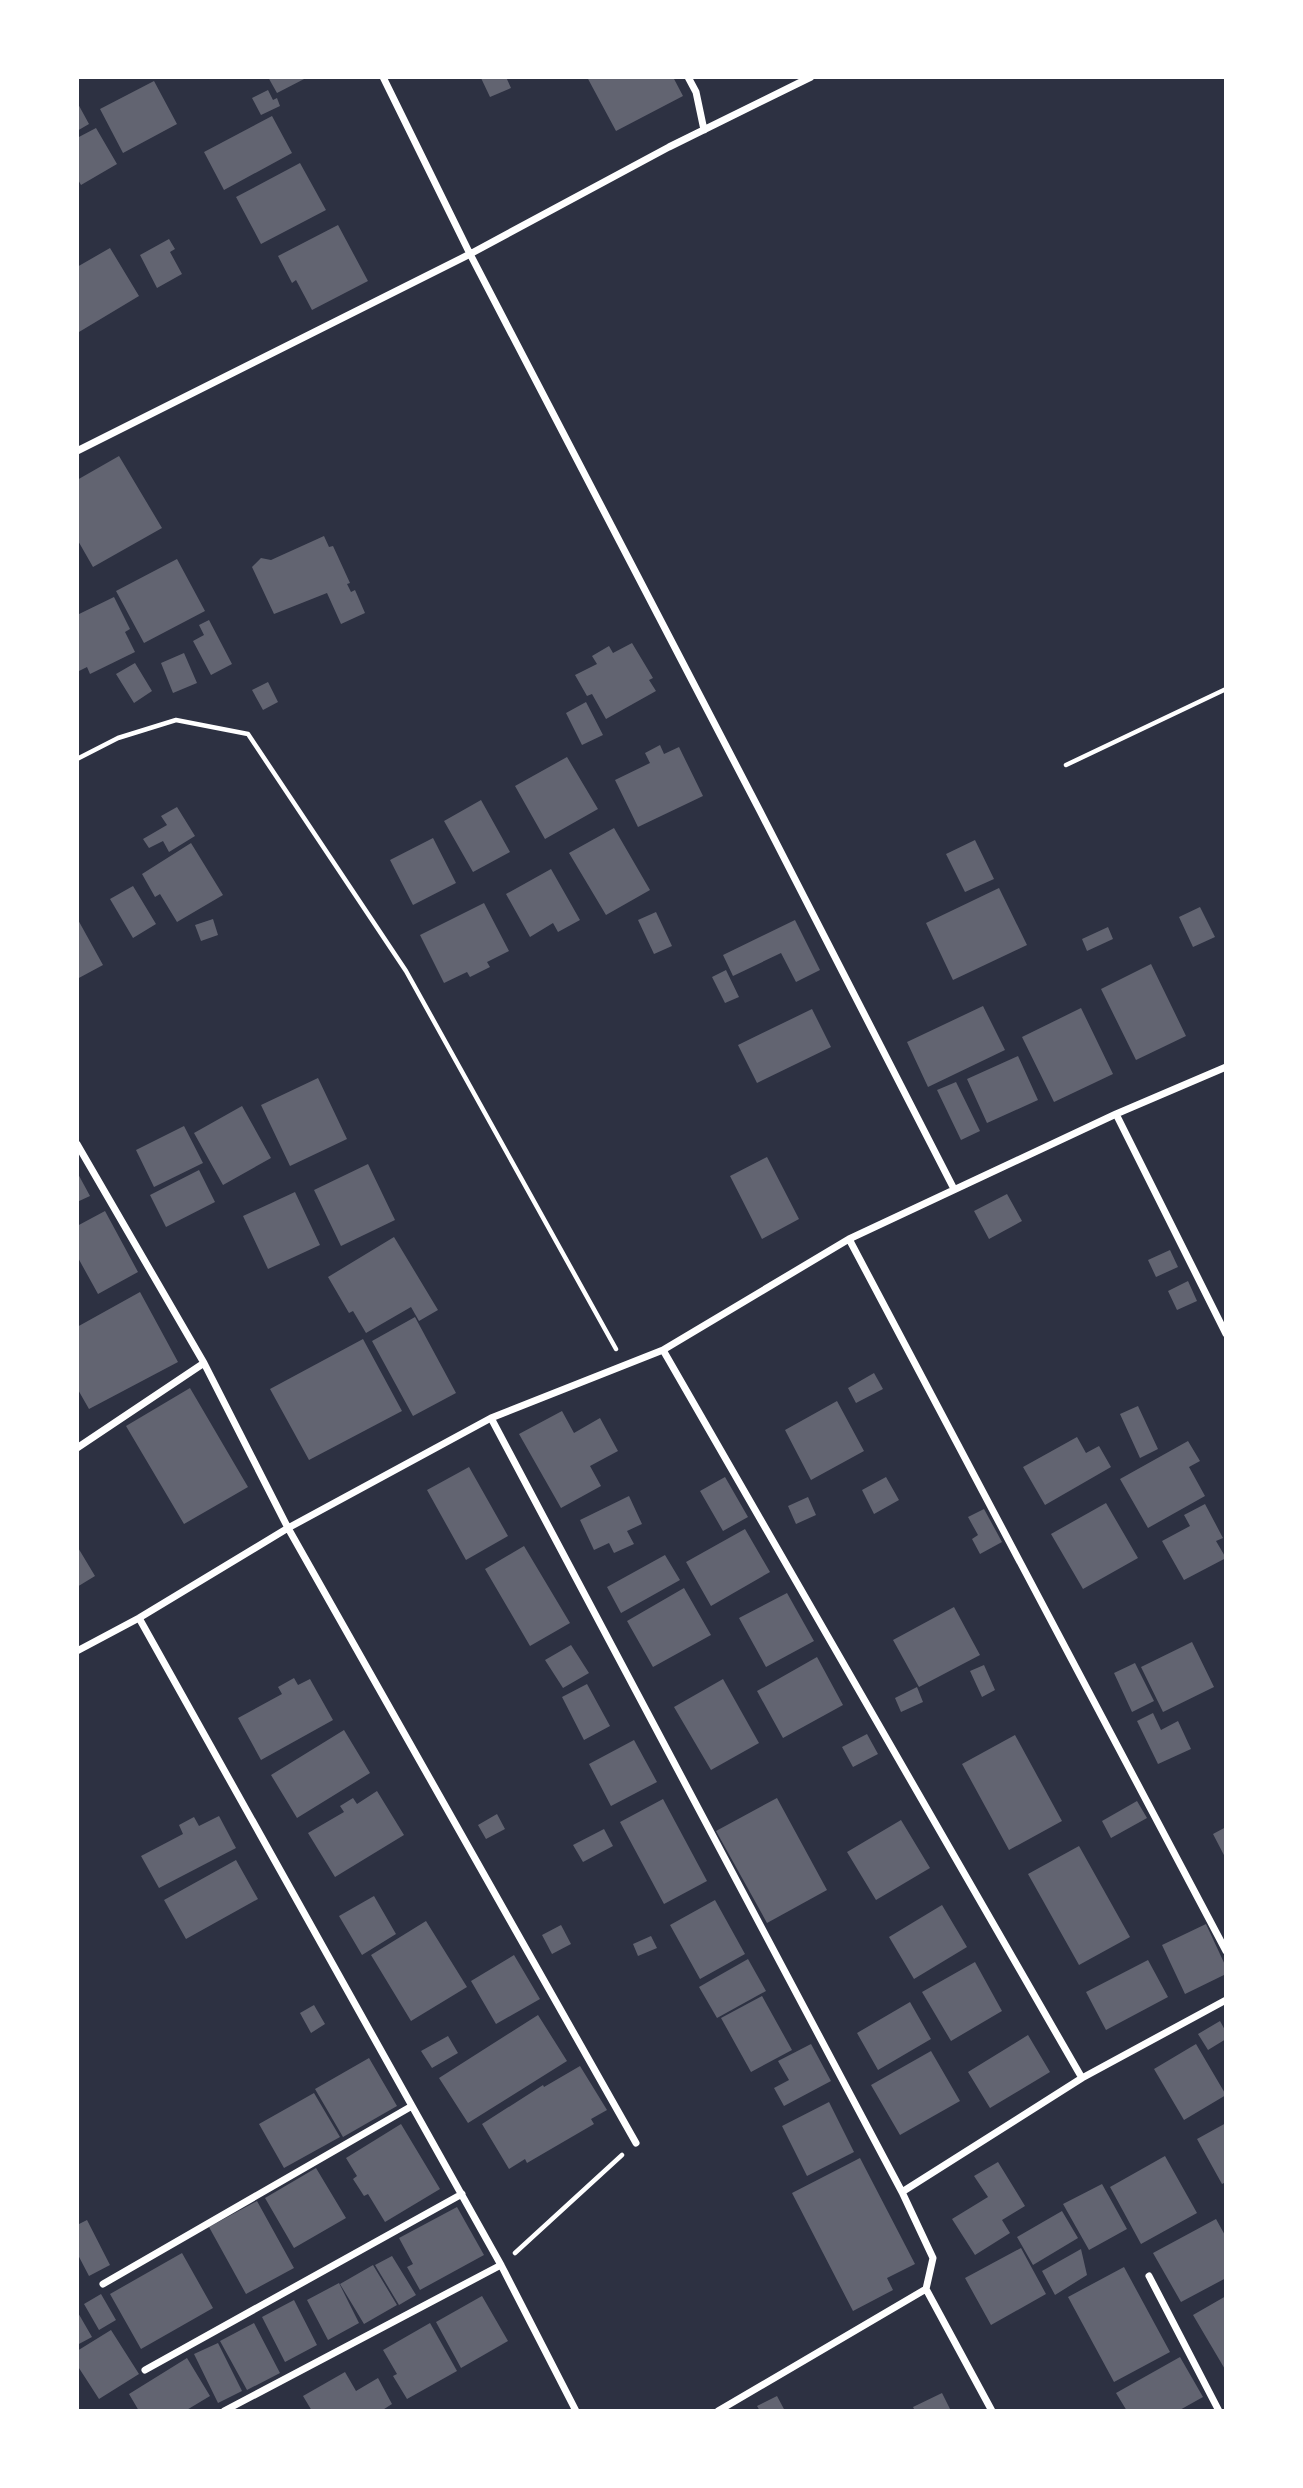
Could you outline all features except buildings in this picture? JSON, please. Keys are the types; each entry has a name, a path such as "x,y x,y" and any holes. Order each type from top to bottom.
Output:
{"street":[{"path":"383,77 470,254 954,1189"},
{"path":"688,77 696,92 704,130"},
{"path":"77,451 470,254 704,130 811,77"},
{"path":"77,1651 139,1618 288,1528 491,1418 663,1350 849,1239 1116,1114 1226,1067"},
{"path":"1116,1114 1226,1334"},
{"path":"77,1144 204,1363 288,1528 636,2143"},
{"path":"849,1239 1226,1951"},
{"path":"663,1350 1082,2078"},
{"path":"77,1448 204,1363"},
{"path":"491,1418 902,2192 933,2258 926,2289 992,2411"},
{"path":"139,1618 501,2265 573,2410"},
{"path":"902,2192 1082,2078 1226,2000"},
{"path":"103,2284 412,2106"},
{"path":"145,2370 462,2194"},
{"path":"224,2411 501,2265"},
{"path":"1149,2276 1219,2411"},
{"path":"718,2411 926,2289"}],"path":[{"path":"1066,765 1226,689"},
{"path":"77,759 118,738 176,720 248,734 406,971 625,1365"},
{"path":"501,2265 636,2143"}]}
